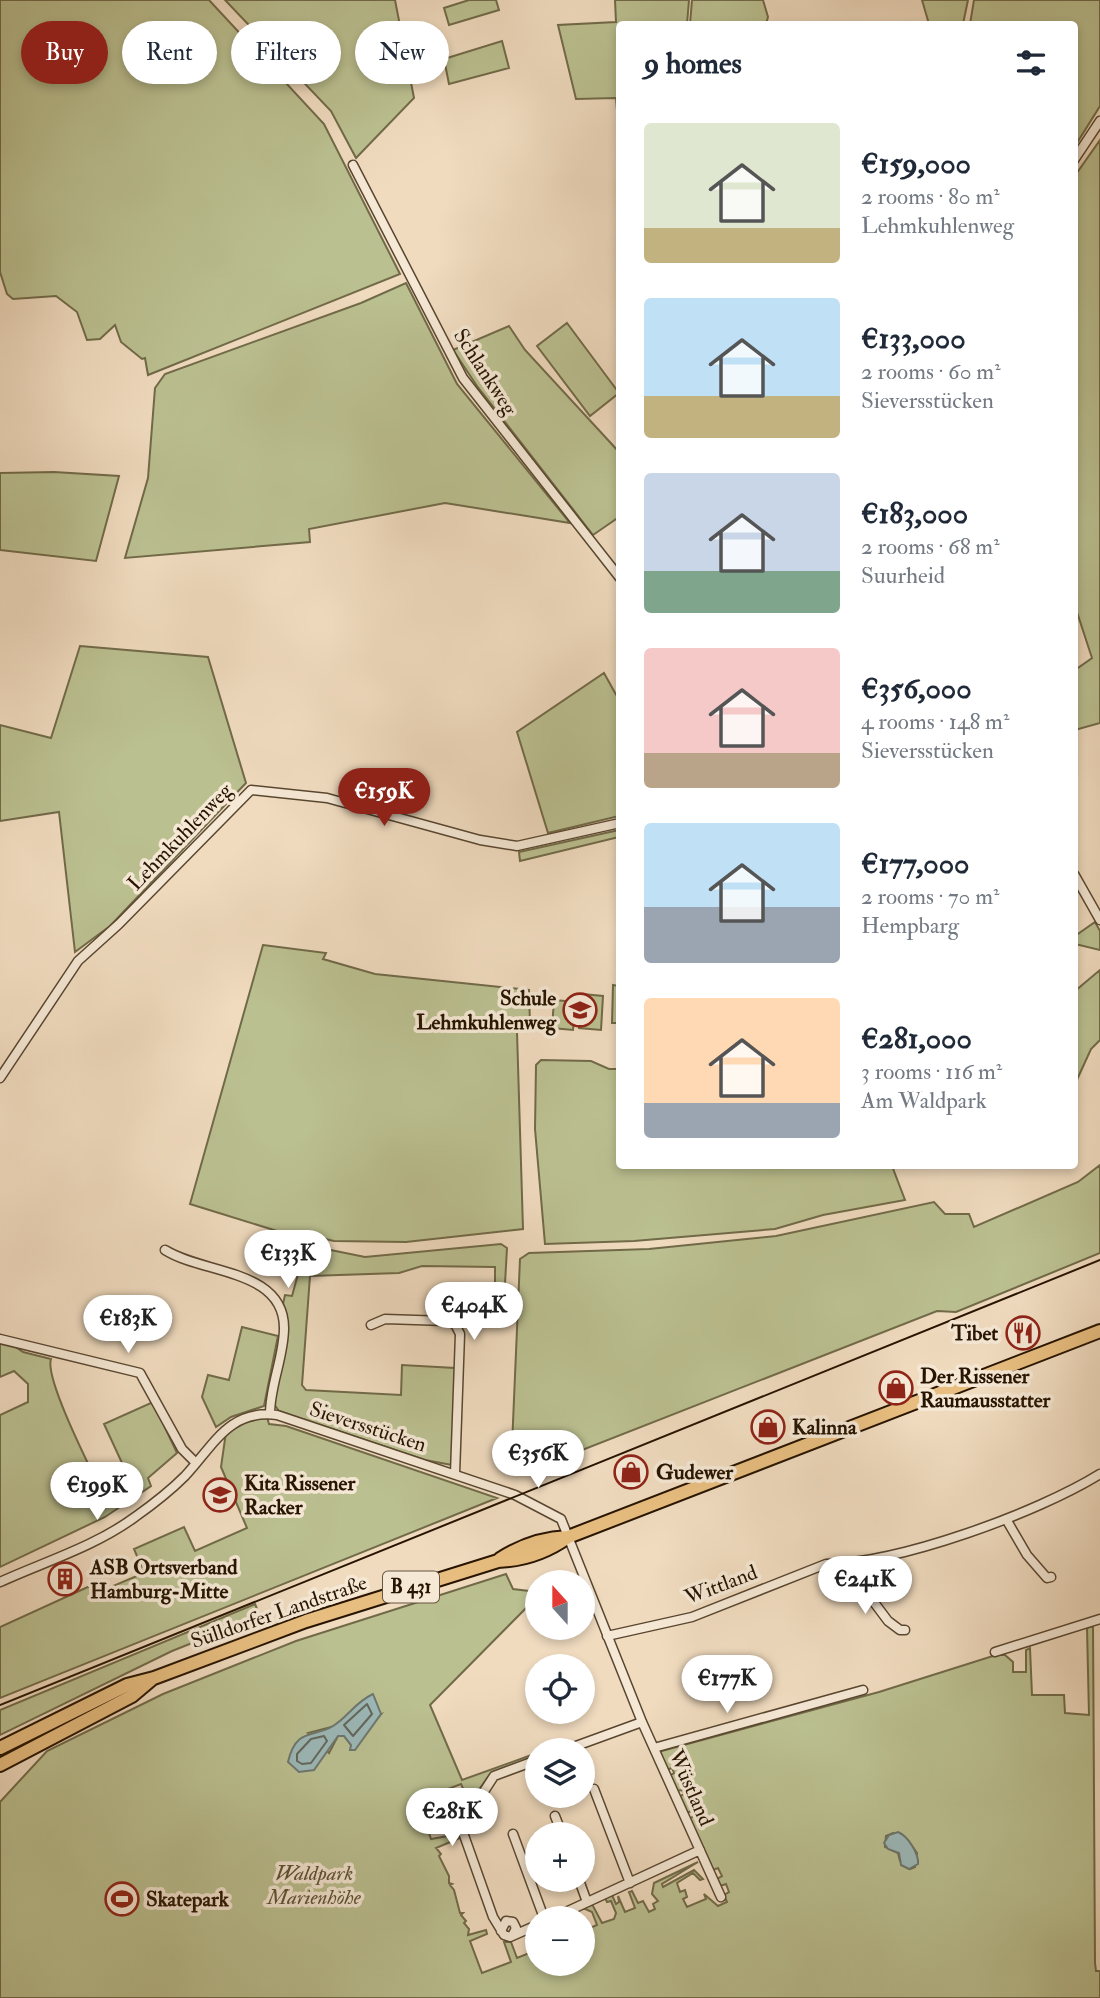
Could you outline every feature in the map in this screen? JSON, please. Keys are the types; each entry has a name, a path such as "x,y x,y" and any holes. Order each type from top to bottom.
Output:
{"main road":[{"name":"Sülldorfer Landstraße","path":"0,1748 127,1685 155,1678 306,1620 498,1561 525,1546 550,1538 568,1537 1100,1331"},
{"name":"Sülldorfer Landstraße","path":"0,1765 132,1696 155,1678"}],"street":[{"path":"1078,154 1100,121"},
{"name":"Schlankweg","path":"353,165 463,378 616,574"},
{"name":"Lehmkuhlenweg","path":"1,1074 78,961 119,924 251,790 327,798 480,840 517,846 616,824"},
{"path":"1078,881 1100,920"},
{"path":"165,1250 182,1261 258,1284 277,1299 284,1329 270,1414"},
{"name":"Sieversstücken","path":"371,1325 384,1319 446,1321 455,1324 460,1334 455,1474"},
{"path":"0,1339 140,1373 182,1449 196,1463"},
{"name":"Sieversstücken","path":"0,1582 115,1530 147,1508 196,1463 229,1424 245,1417 270,1414 455,1474 554,1513 562,1519 568,1537"},
{"name":"Wittland","path":"607,1636 692,1617 826,1564 846,1565 947,1539 1006,1519 1100,1474"},
{"path":"1006,1519 1027,1555 1047,1578 1051,1577"},
{"name":"Wüstland","path":"568,1537 642,1722 721,1897"},
{"path":"846,1565 888,1621 900,1630 905,1630"},
{"path":"995,1653 1100,1619"},
{"path":"654,1748 863,1690"},
{"path":"595,1739 642,1722"},
{"path":"525,1764 494,1776 483,1793 454,1807 493,1917 506,1936 525,1931"},
{"path":"595,1792 630,1882"},
{"path":"555,1816 557,1822"},
{"path":"513,1834 540,1906"},
{"path":"578,1906 700,1850"},
{"path":"583,1892 587,1902"},
{"path":"502,1927 510,1921 525,1926"},
{"path":"512,1936 516,1925"}],"green space":[{"path":"0,0 209,0 231,24 231,84 287,84 324,124 400,274 148,375 145,358 142,359 121,342 115,325 100,339 87,340 77,312 56,296 13,299 7,294 0,272"},
{"path":"225,0 395,0 399,21 355,21 355,84 411,84 414,98 356,158 331,111 305,84 341,84 341,21 245,21"},
{"path":"469,0 496,0 499,10 449,25 444,8"},
{"path":"615,0 689,0 687,21 616,22"},
{"path":"692,0 763,0 768,17 767,21 690,21"},
{"path":"922,0 968,0 964,21 928,21"},
{"path":"974,0 1100,0 1100,106 1078,141 1078,21 970,21"},
{"path":"616,22 616,98 576,99 558,25"},
{"path":"502,41 509,68 449,84 449,57"},
{"path":"1100,140 1100,723 1078,729 1078,668 1092,658 1078,615 1078,171"},
{"path":"406,283 457,384 570,523 445,503 309,529 310,542 125,558 148,478 155,388 165,374 361,303"},
{"path":"567,323 616,389 616,395 590,416 537,346"},
{"path":"509,326 525,350 616,449 616,519 593,535 477,386 453,350"},
{"path":"54,472 119,476 96,561 0,550 0,473"},
{"path":"80,646 208,657 246,783 110,926 75,952 59,812 0,821 0,725 51,738"},
{"path":"604,673 616,695 616,817 548,833 517,732"},
{"path":"616,831 616,838 520,861 519,852"},
{"path":"1095,922 1100,931 1100,950 1078,945 1078,934"},
{"path":"263,945 326,953 323,959 375,974 529,990 530,1025 517,1032 523,1229 406,1242 334,1241 299,1233 290,1235 190,1204"},
{"path":"1100,970 1100,1040 1091,1049 1078,1077 1078,988"},
{"path":"613,985 616,986 616,1023 612,1023"},
{"path":"582,994 603,996 601,1030 579,1028"},
{"path":"554,1000 576,1002 573,1030 552,1028"},
{"path":"541,1060 591,1061 609,1069 616,1069 616,1169 893,1169 905,1200 823,1215 775,1229 634,1241 545,1244 535,1129 536,1065"},
{"path":"1100,1165 1100,1253 956,1312 937,1311 526,1472 518,1474 511,1469 520,1259 529,1253 649,1249 776,1236 934,1202 945,1214 969,1214 974,1227 1078,1182"},
{"path":"501,1244 507,1248 504,1301 495,1301 495,1267 422,1266 399,1273 310,1276 302,1385 306,1390 401,1395 402,1365 455,1368 452,1465 425,1460 279,1411 274,1404 288,1327 283,1304 285,1295 292,1296 306,1245 365,1257"},
{"path":"242,1327 278,1336 264,1406 231,1417 216,1427 202,1397 208,1375 229,1380"},
{"path":"0,1336 23,1352 51,1359 51,1370 62,1406 106,1501 134,1489 104,1424 153,1402 177,1453 148,1478 151,1486 105,1517 0,1567 0,1415 28,1402 28,1384 14,1371 0,1377"},
{"path":"267,1417 269,1424 286,1426 497,1498 0,1698 0,1627 101,1581 111,1587 144,1573 134,1549 184,1527 195,1551 247,1528 221,1467 226,1432 242,1422"},
{"name":"Waldpark Marienhöhe","path":"506,1574 513,1589 525,1590 525,1609 430,1705 462,1780 525,1757 525,1761 494,1772 475,1792 465,1793 461,1784 437,1793 440,1803 421,1810 430,1824 427,1826 429,1831 433,1832 429,1833 431,1839 459,1834 460,1838 436,1848 441,1854 439,1856 449,1876 449,1883 452,1884 450,1885 460,1913 463,1913 461,1915 466,1921 464,1923 469,1929 468,1935 486,1930 487,1934 470,1941 482,1973 511,1962 504,1942 511,1942 517,1958 525,1955 525,1976 595,1976 595,1910 602,1923 614,1919 616,1913 611,1901 607,1902 605,1898 612,1895 616,1904 619,1902 618,1896 625,1912 635,1908 629,1892 632,1891 638,1903 643,1901 649,1912 655,1909 653,1904 658,1901 652,1894 654,1883 698,1862 662,1884 663,1887 694,1870 703,1879 700,1880 693,1873 677,1883 680,1892 685,1890 687,1897 683,1899 687,1907 706,1899 704,1894 718,1906 727,1902 724,1895 729,1892 726,1884 720,1886 717,1879 722,1876 718,1868 713,1870 689,1819 694,1816 692,1811 686,1813 679,1797 684,1794 682,1790 676,1791 669,1776 674,1773 672,1768 666,1770 658,1752 879,1692 996,1655 1005,1655 1013,1662 1013,1672 1026,1672 1026,1650 1030,1648 1032,1695 1064,1695 1065,1713 1089,1715 1087,1628 1093,1626 1095,1963 1096,1971 1100,1971 1100,1998 0,1998 0,1802 47,1751 163,1694 296,1641","holes":["381,1714 351,1745 344,1736 338,1736 329,1753 308,1733","893,1833 907,1839 917,1853 915,1867 910,1869 900,1861 898,1853 885,1847 886,1836"]},
{"path":"255,1604 260,1616 172,1651 0,1735 0,1710"},
{"path":"144,1683 0,1760 0,1756 25,1741"}],"water":[{"path":"373,1694 381,1714 355,1750 350,1750 351,1745 344,1736 338,1736 314,1770 299,1772 288,1762 291,1751 301,1738 333,1726"},
{"path":"898,1832 909,1841 917,1855 918,1864 909,1869 901,1865 899,1853 888,1849 884,1843 889,1835"}],"tram line":[{"path":"0,1705 1100,1260"}],"place":[{"name":"Schule Lehmkuhlenweg","path":"580,1010"},
{"name":"Tibet","path":"1023,1333"},
{"name":"Der Rissener Raumausstatter","path":"896,1388"},
{"name":"Kalinna","path":"768,1427"},
{"name":"Gudewer","path":"631,1472"},
{"name":"Kita Rissener Racker","path":"220,1495"},
{"name":"ASB Ortsverband Hamburg-Mitte","path":"65,1579"},
{"name":"Skatepark","path":"122,1899"}]}
